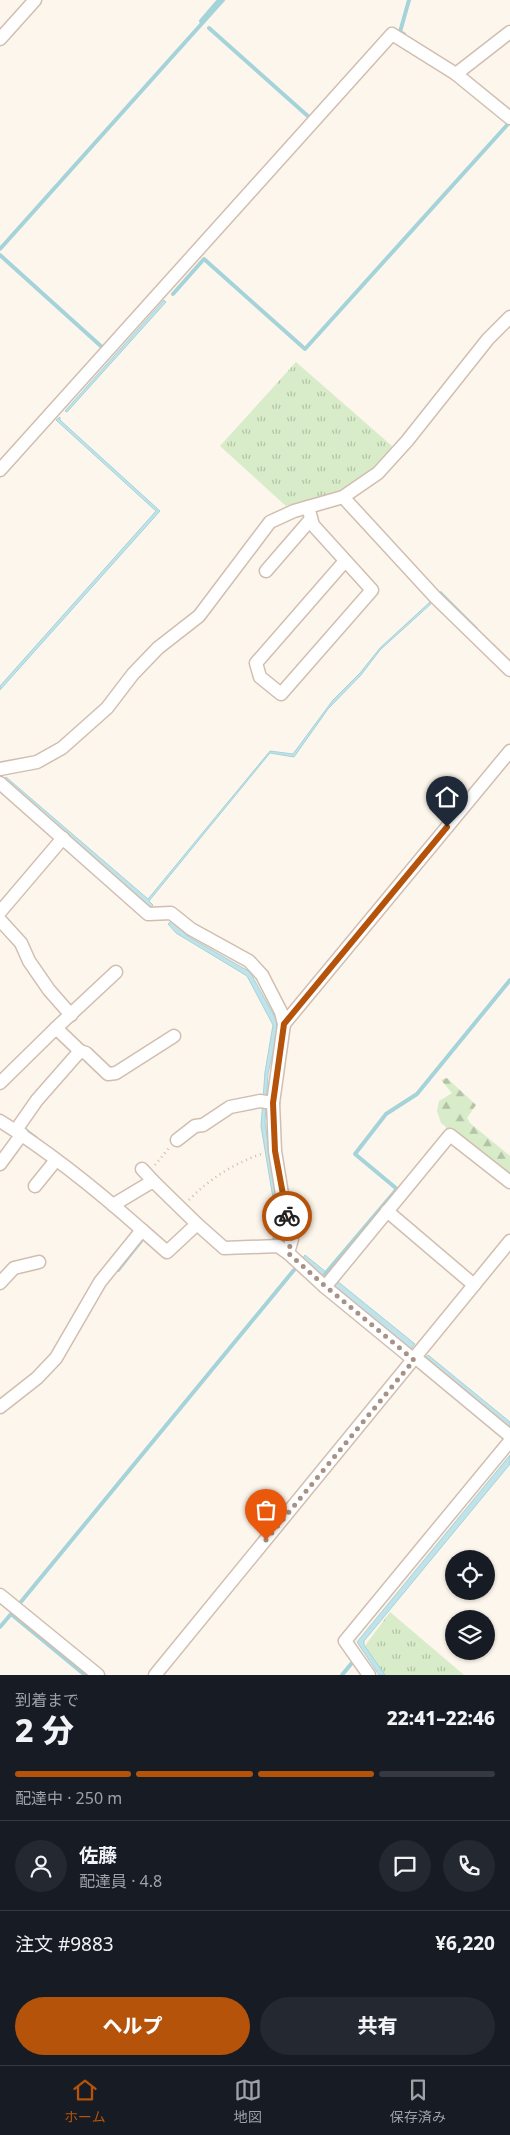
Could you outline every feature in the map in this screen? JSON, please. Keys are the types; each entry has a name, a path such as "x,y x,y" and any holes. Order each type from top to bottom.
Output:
{"street":[{"path":"0,39 35,0"},
{"path":"456,74 510,32"},
{"path":"0,470 392,34 456,74 510,118"},
{"path":"1,767 37,762 62,748 107,708 133,674 158,648 199,616 270,522 310,513 343,496 378,473 407,441 488,339 510,316"},
{"path":"343,496 435,597 510,670"},
{"path":"310,513 313,525 372,590 281,694 260,677 256,663 345,561"},
{"path":"266,571 310,513"},
{"path":"284,1024 510,751"},
{"path":"0,783 148,914 171,913 191,929 249,961 262,975 281,1012 284,1024 273,1103 275,1148 282,1194 292,1239 288,1253"},
{"path":"0,912 63,838"},
{"path":"0,920 21,943 29,961 49,990 71,1015"},
{"path":"0,1083 116,972"},
{"path":"56,1028 80,1052 86,1053 108,1074 116,1073 174,1036"},
{"path":"0,1164 37,1100 80,1052"},
{"path":"177,1140 195,1126 203,1125 230,1107 260,1101 273,1103"},
{"path":"0,1121 19,1132 113,1204 167,1252 197,1224"},
{"path":"325,1286 450,1135 510,1182"},
{"path":"35,1186 56,1160"},
{"path":"113,1204 147,1174 224,1248 278,1246 510,1436"},
{"path":"387,1211 474,1286"},
{"path":"0,1407 37,1378 56,1358 100,1282 142,1230"},
{"path":"155,1675 510,1241"},
{"path":"0,1284 14,1268 39,1262"},
{"path":"369,1675 345,1642 510,1441"},
{"path":"0,1595 98,1675"}],"path":[{"path":"147,1174 177,1140"},
{"path":"181,1208 200,1188 232,1166 275,1148"}],"green space":[{"path":"296,362 392,446 378,466 348,489 286,506 220,446"},
{"path":"447,1078 476,1105 467,1118 470,1123 510,1156 510,1177 441,1123 437,1111 439,1101 452,1093 441,1080"},
{"path":"390,1612 464,1675 384,1675 364,1647"}],"water":[{"path":"164,300 166,302 67,412 65,411"},
{"path":"60,417 60,420 160,511 0,690 0,686 156,511 56,420"},
{"path":"431,601 433,602 380,650 361,675 328,709 294,757 270,753 149,901 153,905 151,908 4,780 6,777 148,899 270,751 293,754 333,700 360,673 380,648"},
{"path":"171,921 189,937 250,972 277,1021 277,1036 268,1073 265,1122 276,1196 286,1239 284,1243 280,1240 261,1126 265,1072 273,1025 247,976 176,933 168,924"},
{"path":"305,1255 415,1344 411,1349 302,1259"},
{"path":"428,1355 510,1422 510,1429 424,1359"},
{"path":"510,1455 510,1464 364,1641 364,1645 385,1675 379,1675 357,1642"}],"waterway":[{"path":"201,21 219,0"},
{"path":"0,249 223,0"},
{"path":"404,34 400,32 409,0"},
{"path":"209,28 310,118"},
{"path":"173,294 204,259 305,349 508,124"},
{"path":"0,255 103,348"},
{"path":"440,593 476,629"},
{"path":"325,1274 397,1189 355,1154 386,1114 417,1094 510,980"},
{"path":"24,1129 36,1138"},
{"path":"274,1239 284,1239"},
{"path":"118,1270 141,1241"},
{"path":"20,1603 294,1270"},
{"path":"0,1627 11,1614 85,1675"},
{"path":"342,1675 351,1664"}],"way so far":[{"path":"266,1540 414,1360 288,1253 292,1239 287,1216"}],"route":[{"path":"287,1216 275,1151 273,1103 284,1024 447,827"}]}
